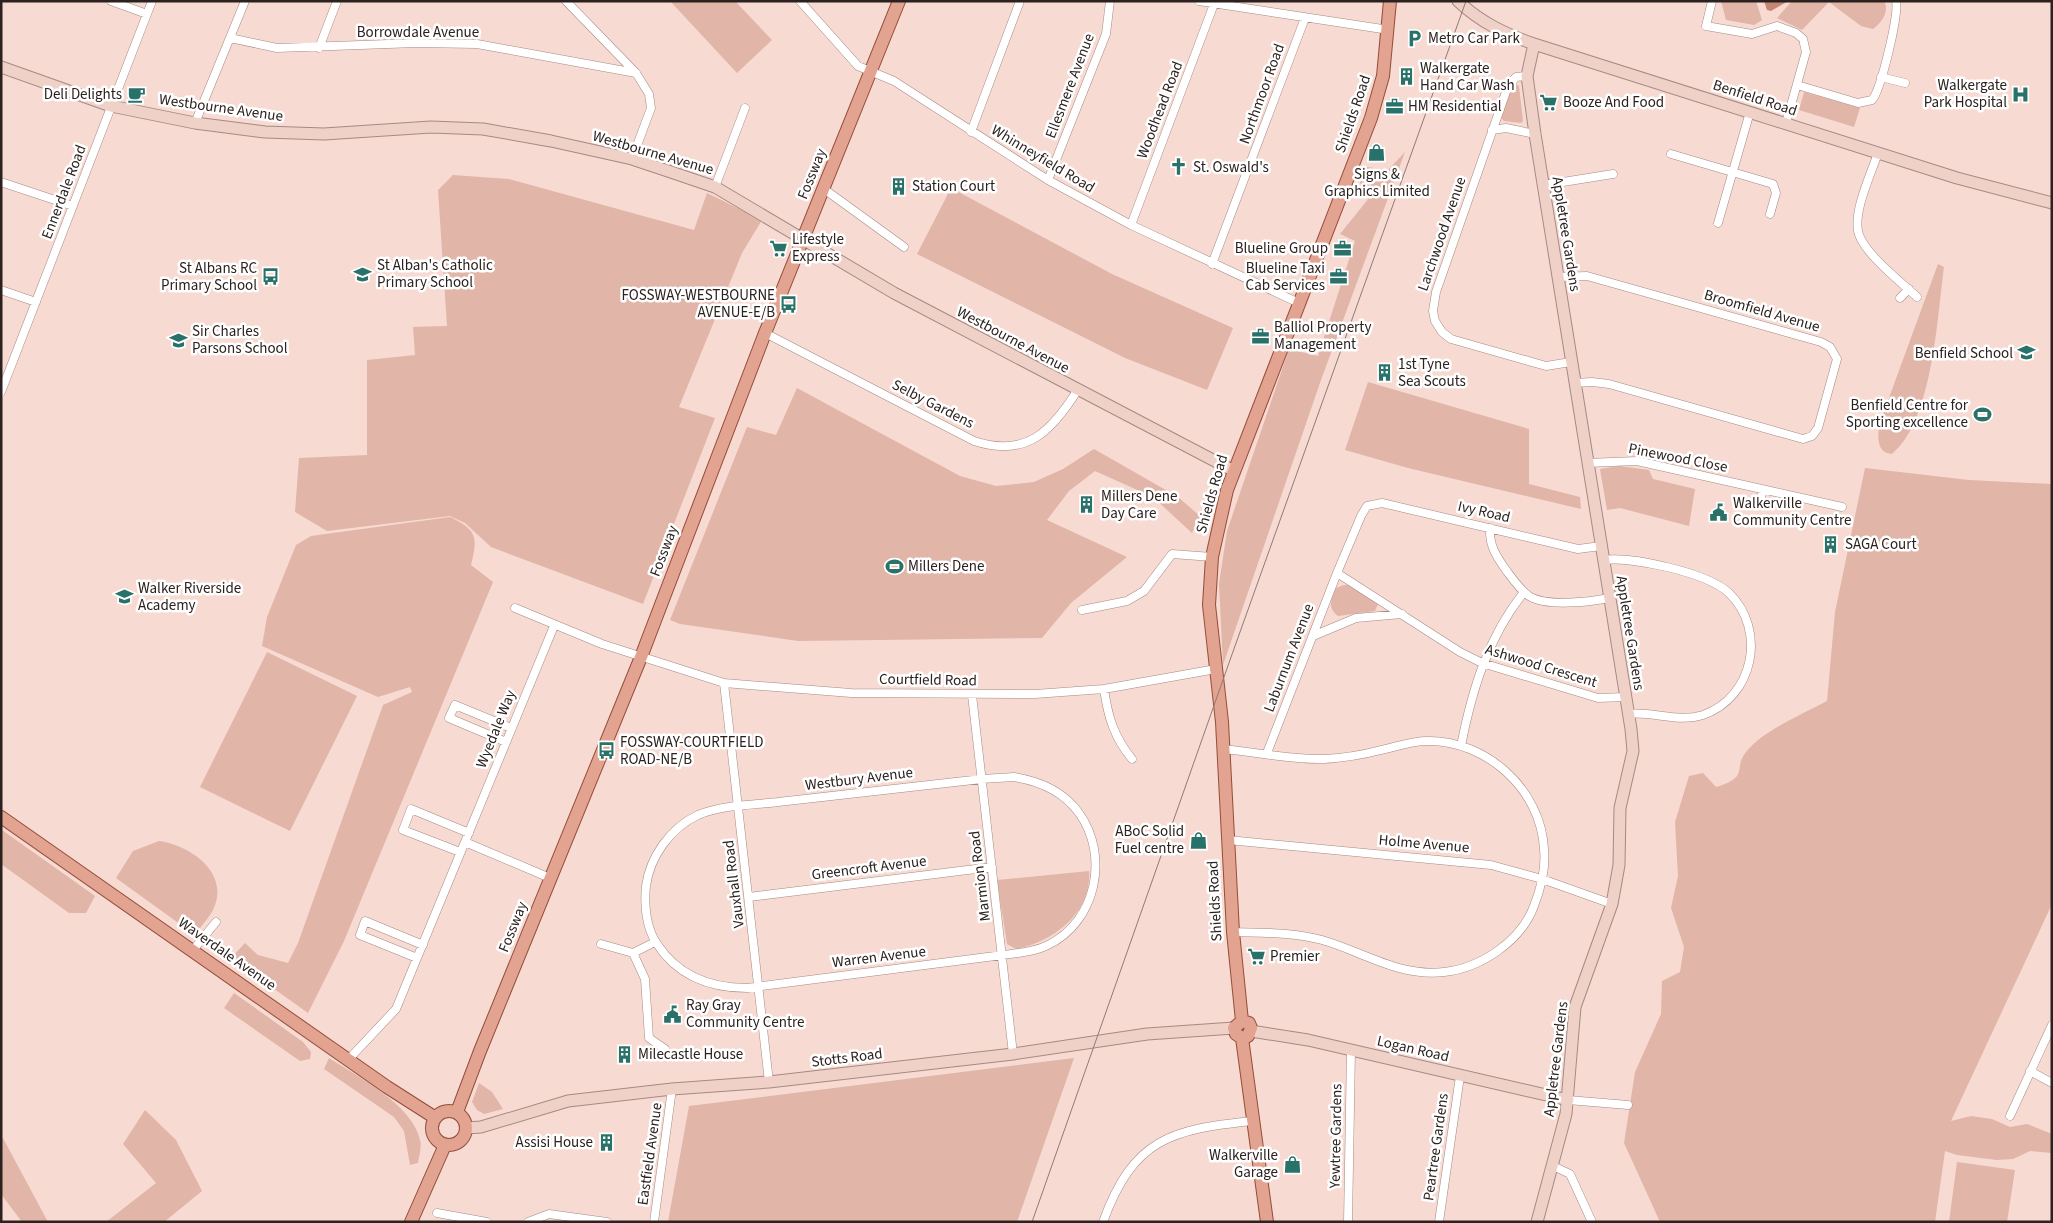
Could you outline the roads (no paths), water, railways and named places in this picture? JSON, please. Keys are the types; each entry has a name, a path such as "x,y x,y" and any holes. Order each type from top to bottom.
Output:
{"main road":[{"name":"Fossway","path":"457,1112 480,1051 641,657 765,333 872,72 899,1"},
{"name":"Shields Road","path":"1266,1222 1242,1029 1233,932 1223,749 1209,605 1212,557 1222,508 1234,471 1371,118 1383,76 1389,30 1390,1"},
{"name":"Waverdale Avenue","path":"1,817 348,1060 434,1117"},
{"path":"448,1110 457,1112 464,1119 466,1128 459,1142 445,1145 432,1134 432,1122 434,1117 448,1110"},
{"path":"411,1222 445,1145"}],"street":[{"path":"111,1 147,14"},
{"name":"Ennerdale Road","path":"1,392 152,1"},
{"path":"195,123 245,1"},
{"path":"319,48 337,1"},
{"path":"566,1 636,73 649,94 650,108 632,159"},
{"name":"Whinneyfield Road","path":"800,1 858,66 894,81 1048,180 1131,225 1299,303"},
{"path":"971,132 1020,1"},
{"name":"Ellesmere Avenue","path":"1048,180 1106,34 1110,1"},
{"path":"1199,1 1389,30"},
{"name":"Benfield Road","path":"1458,1 1484,22 1509,35 1534,44 1971,182 2052,203"},
{"path":"1712,1 1706,26 1752,34 1777,26 1796,33 1804,39 1806,52 1786,123"},
{"path":"1798,85 1863,103 1875,97 1896,20 1896,1"},
{"name":"Woodhead Road","path":"1131,225 1214,4"},
{"name":"Northmoor Road","path":"1212,264 1305,18"},
{"name":"Borrowdale Avenue","path":"230,38 278,48 416,43 477,44 636,73"},
{"name":"Appletree Gardens","path":"1534,44 1527,76 1534,134 1544,185 1633,751 1620,808 1619,865 1612,904 1575,1007 1568,1100 1537,1222"},
{"name":"Westbourne Avenue","path":"1,66 111,106 195,123 265,132 324,134 459,127 551,141 632,159 716,187 894,293 1234,471"},
{"name":"Larchwood Avenue","path":"1527,76 1516,78 1510,82 1434,299 1433,311 1442,332 1456,341 1546,366 1571,362"},
{"path":"1881,77 1905,83"},
{"path":"716,187 745,108"},
{"path":"1718,223 1750,112"},
{"path":"1492,130 1506,128 1534,134"},
{"path":"1878,153 1858,216 1858,233 1870,250 1917,297"},
{"path":"1671,154 1770,182 1776,186 1770,214"},
{"path":"1544,185 1613,174"},
{"path":"1,182 73,206"},
{"path":"824,189 904,246"},
{"name":"Broomfield Avenue","path":"1558,278 1587,276 1821,342 1830,347 1837,359 1818,428 1812,436 1803,439 1609,384 1592,382 1574,383"},
{"path":"1900,298 1909,289"},
{"path":"1,290 36,302"},
{"name":"Selby Gardens","path":"765,333 974,441 991,446 1021,444 1035,440 1052,427 1078,391"},
{"name":"Pinewood Close","path":"1587,463 1637,461 1842,507"},
{"path":"1759,504 1763,490"},
{"name":"Ivy Road","path":"1364,510 1371,504 1382,503 1578,548 1601,546"},
{"name":"Laburnum Avenue","path":"1267,753 1337,573 1364,510"},
{"path":"1490,528 1493,551 1524,592 1533,598 1585,602 1609,598"},
{"path":"1082,610 1127,601 1144,591 1172,554 1212,557"},
{"path":"1603,560 1630,560 1710,580 1729,593 1739,605 1750,632 1752,649 1746,674 1736,690 1722,704 1704,714 1685,718 1644,713 1628,714"},
{"name":"Ashwood Crescent","path":"1337,573 1460,652 1482,663 1598,698 1626,697"},
{"path":"1461,746 1482,663 1501,626 1524,592"},
{"path":"515,608 554,626 641,657"},
{"path":"1313,636 1356,618 1402,614"},
{"name":"Wyedale Way","path":"348,1060 396,1009 554,626"},
{"name":"Courtfield Road","path":"641,657 724,683 851,693 972,695 1072,693 1216,669"},
{"name":"Vauxhall Road","path":"724,683 769,1082"},
{"path":"1104,689 1110,724 1119,743 1132,759"},
{"name":"Marmion Road","path":"972,695 1014,1054"},
{"path":"506,742 449,718 455,704 512,728"},
{"path":"1223,749 1306,759 1324,759 1364,755 1420,741 1439,741 1461,746 1478,752 1500,766 1515,780 1528,797 1542,834 1544,855 1542,879 1532,910 1511,939 1485,959 1460,969 1430,973 1397,969 1335,944 1308,937 1233,932"},
{"name":"Westbury Avenue","path":"655,942 647,917 645,896 652,864 659,850 670,836 696,816 738,807 1008,777 1028,779 1062,796 1080,813 1091,837 1096,861 1095,881 1088,904 1067,932 1057,940 1037,950 1003,956"},
{"path":"460,852 403,830 411,809 468,833"},
{"name":"Holme Avenue","path":"1228,840 1476,863 1542,879 1612,904"},
{"path":"464,842 550,878"},
{"name":"Greencroft Avenue","path":"749,897 992,867"},
{"path":"418,958 360,935 366,921 423,945"},
{"path":"193,950 216,922"},
{"path":"600,944 633,953 655,942"},
{"name":"Warren Avenue","path":"655,942 674,964 706,983 730,988 1003,956"},
{"path":"633,953 645,979 649,1038 665,1049"},
{"path":"2010,1116 2052,1025"},
{"name":"Logan Road","path":"1242,1029 1284,1035 1568,1100"},
{"name":"Stotts Road","path":"466,1128 481,1127 568,1101 672,1089 769,1082 1014,1054 1146,1034 1242,1029"},
{"name":"Yewtree Gardens","path":"1348,1222 1351,1050"},
{"path":"2030,1072 2052,1084"},
{"name":"Peartree Gardens","path":"1439,1222 1460,1076"},
{"name":"Eastfield Avenue","path":"654,1222 672,1089"},
{"path":"1568,1100 1628,1105"},
{"path":"1103,1222 1122,1178 1145,1152 1161,1141 1191,1129 1253,1121"},
{"path":"1552,1166 1567,1171 1573,1178 1592,1222"},
{"path":"437,1214 487,1222"},
{"path":"528,1222 549,1214 607,1222"}],"tram line":[{"path":"1032,1222 1230,660 1466,1"}],"place":[{"name":"Metro Car Park","path":"1414,38"},
{"name":"Walkergate Hand Car Wash","path":"1406,77"},
{"name":"Deli Delights","path":"136,94"},
{"name":"Walkergate Park Hospital","path":"2021,94"},
{"name":"Booze And Food","path":"1549,102"},
{"name":"HM Residential","path":"1394,106"},
{"name":"Signs & Graphics Limited","path":"1377,153"},
{"name":"St. Oswald's","path":"1179,167"},
{"name":"Station Court","path":"898,186"},
{"name":"Lifestyle Express","path":"778,248"},
{"name":"Blueline Group","path":"1342,248"},
{"name":"St Alban's Catholic Primary School","path":"363,274"},
{"name":"St Albans RC Primary School","path":"271,277"},
{"name":"Blueline Taxi Cab Services","path":"1339,277"},
{"name":"FOSSWAY-WESTBOURNE AVENUE-E/B","path":"789,304"},
{"name":"Balliol Property Management","path":"1260,336"},
{"name":"Sir Charles Parsons School","path":"178,340"},
{"name":"Benfield School","path":"2027,353"},
{"name":"1st Tyne Sea Scouts","path":"1384,373"},
{"name":"Benfield Centre for Sporting excellence","path":"1982,414"},
{"name":"Millers Dene Day Care","path":"1087,505"},
{"name":"Walkerville Community Centre","path":"1719,512"},
{"name":"SAGA Court","path":"1831,544"},
{"name":"Millers Dene","path":"894,566"},
{"name":"Walker Riverside Academy","path":"124,597"},
{"name":"FOSSWAY-COURTFIELD ROAD-NE/B","path":"606,751"},
{"name":"ABoC Solid Fuel centre","path":"1198,840"},
{"name":"Premier","path":"1256,956"},
{"name":"Ray Gray Community Centre","path":"672,1014"},
{"name":"Milecastle House","path":"624,1054"},
{"name":"Assisi House","path":"607,1142"},
{"name":"Walkerville Garage","path":"1292,1164"}]}
